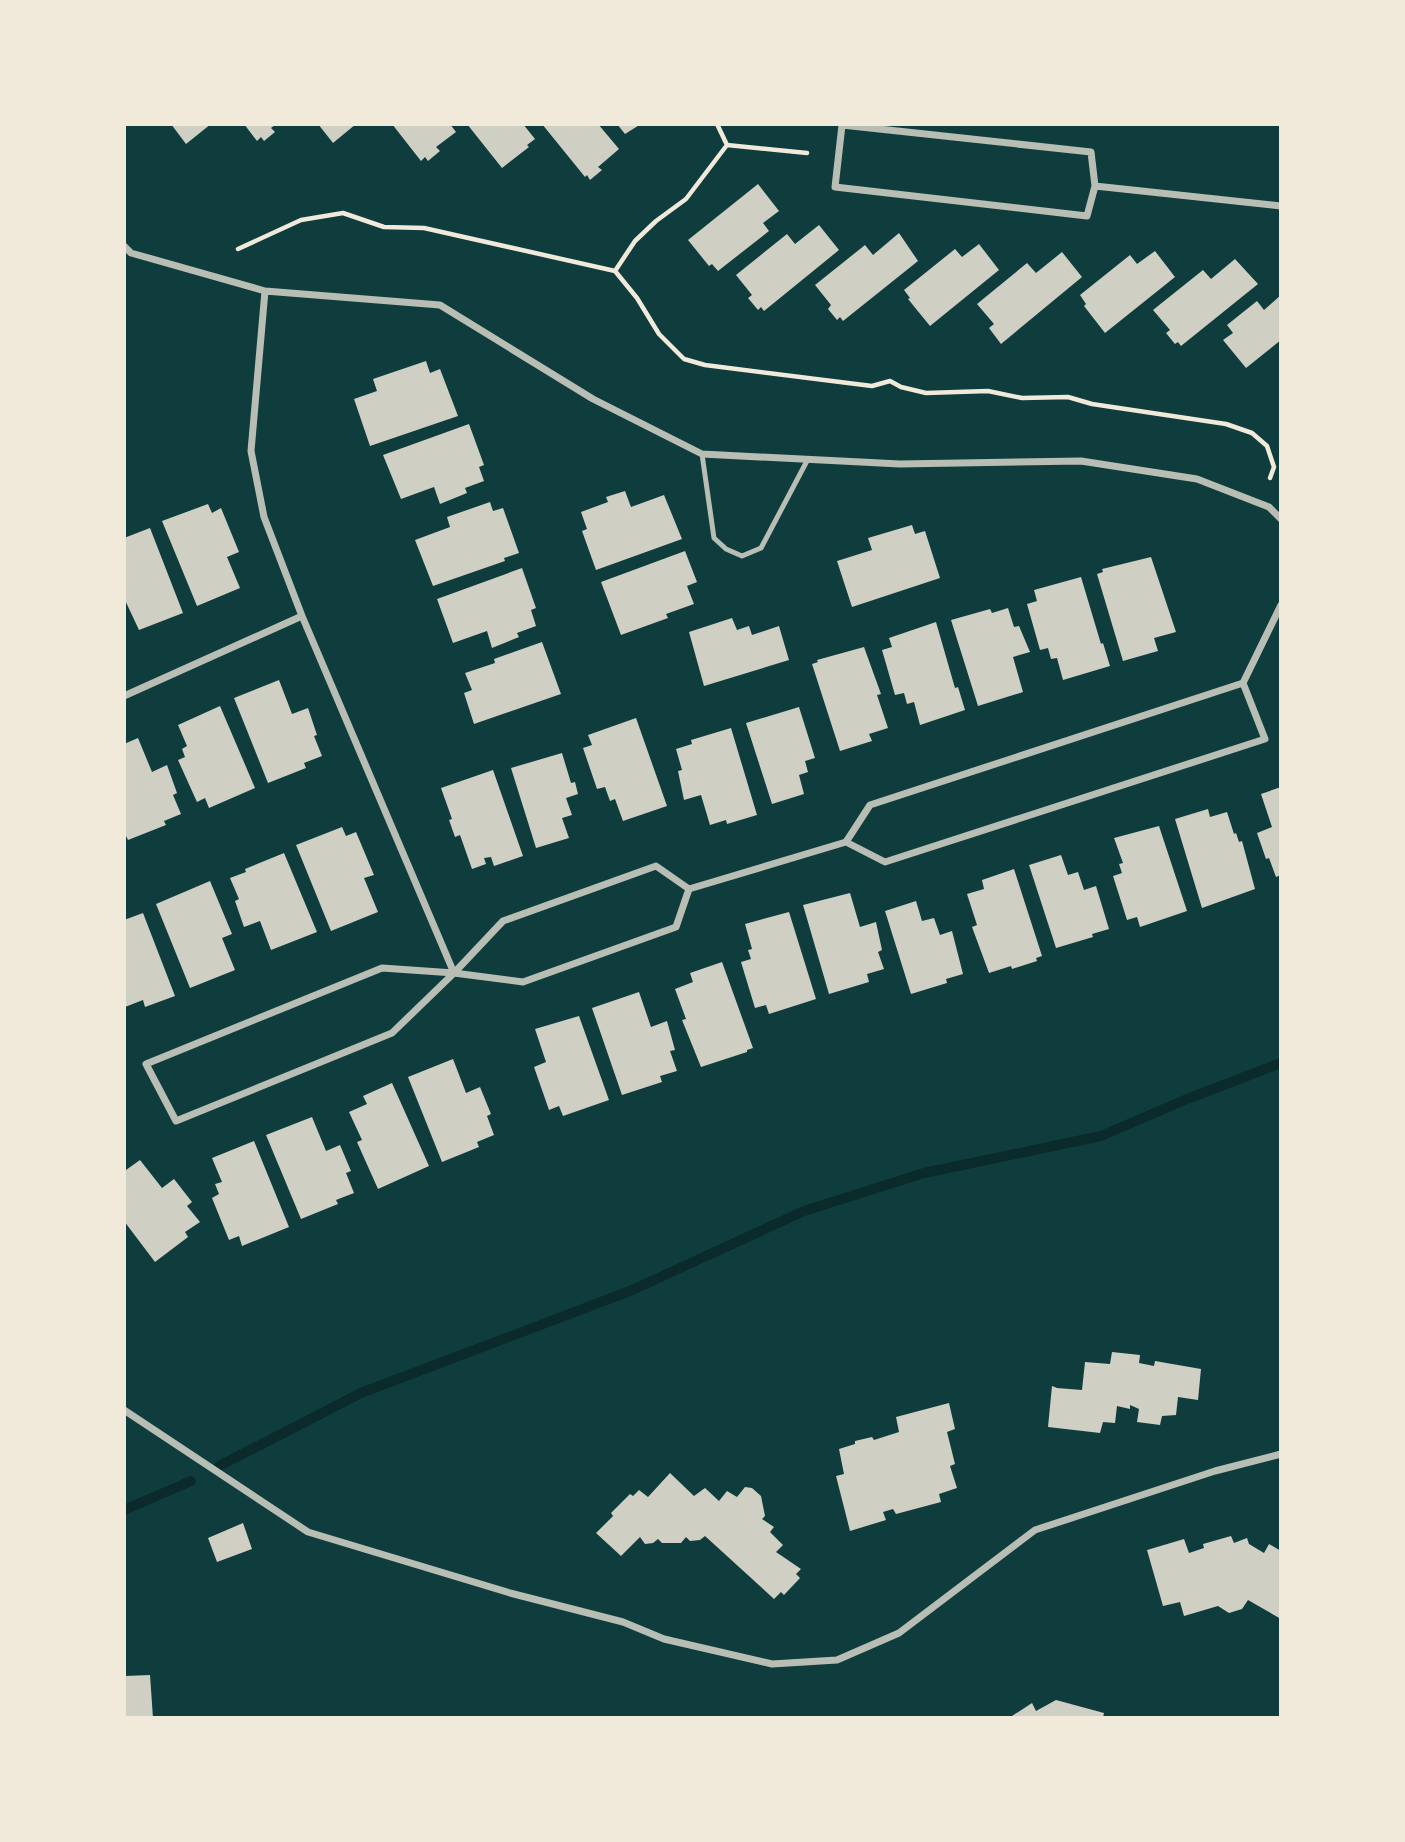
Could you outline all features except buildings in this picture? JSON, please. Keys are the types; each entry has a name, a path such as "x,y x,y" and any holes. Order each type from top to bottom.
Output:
{"street":[{"path":"842,125 1091,152 1095,186 1087,216 835,187 842,125"},
{"path":"1095,186 1281,206"},
{"path":"124,246 131,253 265,291 439,305 593,399 702,454 900,464 1081,461 1197,479 1269,507 1281,519"},
{"path":"265,291 251,452 264,517 302,617 454,973"},
{"path":"689,889 846,842 870,805 1243,683 1281,605"},
{"path":"124,696 302,617"},
{"path":"846,842 885,862 1265,739 1243,683"},
{"path":"689,889 656,866 503,921 454,973 392,1033 176,1121 146,1063 382,968 454,973 523,982 676,927 689,889"},
{"path":"124,1410 308,1532 510,1593 622,1622 664,1639 772,1664 837,1660 899,1633 1035,1530 1215,1471 1281,1454"}],"lane":[{"path":"702,454 714,538 726,549 742,556 761,548 808,459"}],"path":[{"path":"718,124 727,145"},
{"path":"727,145 807,153"},
{"path":"615,271 635,241 656,221 687,199 727,145"},
{"path":"238,249 301,220 343,213 384,227 424,228 615,271 637,298 659,334 684,359 705,365 872,386 890,382 926,393 988,391 1022,398 1068,397 1092,404 1226,424 1252,433 1267,446 1274,467 1270,478"}],"waterway":[{"path":"219,1466 361,1393 630,1291 804,1211 924,1173 1101,1136 1281,1063"},
{"path":"124,1510 191,1481"}]}
